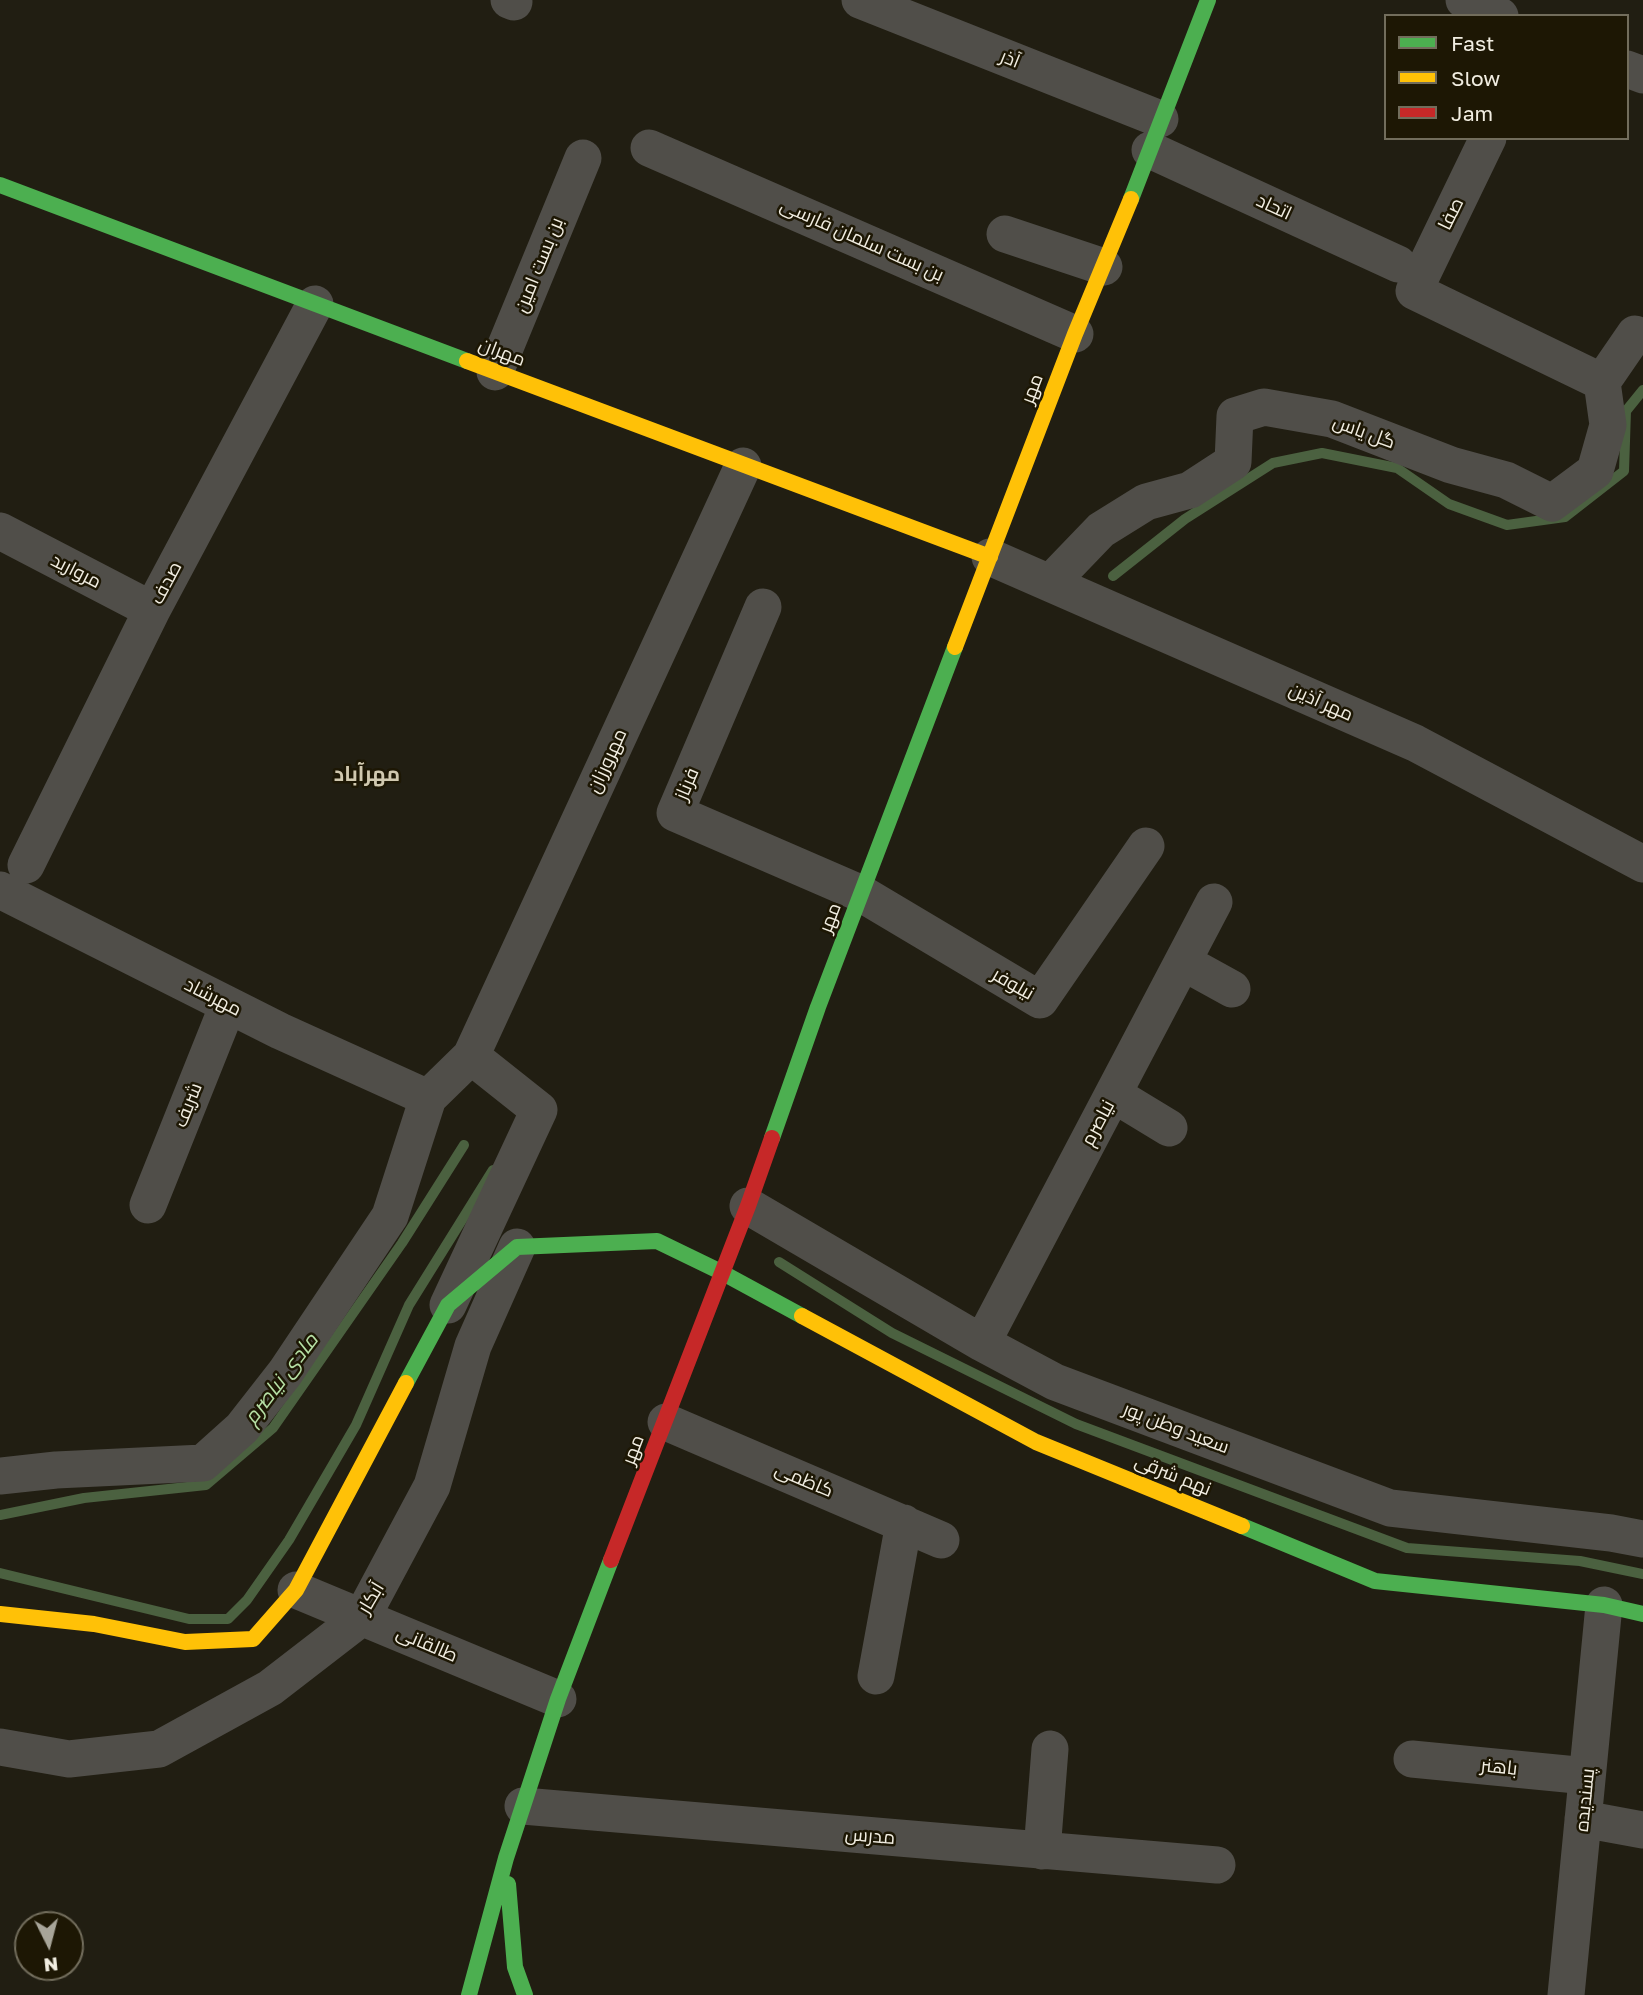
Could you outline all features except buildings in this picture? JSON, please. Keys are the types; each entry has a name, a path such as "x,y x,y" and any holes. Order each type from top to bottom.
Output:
{"street":[{"name":"آذر","path":"860,0 1155,135"},
{"name":"مهر","path":"469,1995 506,1857 558,1699 667,1422 721,1272 748,1206 818,1007 1075,334 1104,267 1208,0"},
{"path":"1464,0 1496,14"},
{"name":"اتحاد","path":"1155,135 1406,277 1602,382"},
{"name":"صفا","path":"1406,277 1487,140"},
{"name":"بن بست سلمان فارسی","path":"649,148 1075,334"},
{"name":"بن بست امین","path":"495,372 583,158"},
{"name":"مهران","path":"0,185 990,557"},
{"path":"1005,234 1104,267"},
{"name":"صدف","path":"13,877 315,304"},
{"path":"1602,382 1640,336"},
{"name":"گل یاس","path":"1050,583 1101,530 1146,502 1190,490 1233,462 1235,416 1264,407 1332,419 1451,465 1506,480 1552,503 1595,471 1608,425 1602,382"},
{"name":"مهرورزان","path":"471,1056 743,466"},
{"name":"مروارید","path":"0,531 152,610"},
{"name":"مهر آذین","path":"990,557 1415,743 1643,864"},
{"name":"فرناز","path":"763,607 675,813 862,894"},
{"name":"نیلوفر","path":"862,894 1040,1000 1146,846"},
{"name":"مهرشاد","path":"13,877 228,1005 428,1098"},
{"name":"نیاصرم","path":"982,1343 1214,902"},
{"path":"1183,962 1232,989"},
{"name":"شریف","path":"148,1205 228,1005"},
{"path":"0,1476 56,1470 203,1463 242,1428 285,1373 390,1216 428,1098 471,1056 539,1110 448,1306 296,1590 253,1639 185,1642 94,1624 0,1614"},
{"path":"1113,1094 1169,1128"},
{"name":"سعید وطن پور","path":"748,1206 982,1343 1055,1382 1390,1508 1643,1539"},
{"path":"448,1306 517,1247 657,1241 721,1272"},
{"name":"آبکار","path":"0,1747 69,1759 159,1749 271,1688 362,1617 432,1486 472,1346 517,1247"},
{"name":"نهم شرقی","path":"721,1272 1036,1442 1376,1581 1604,1605 1643,1614"},
{"name":"کاظمی","path":"667,1422 941,1540"},
{"path":"876,1676 904,1523"},
{"name":"طالقانی","path":"296,1590 558,1699"},
{"name":"پسندیده","path":"1566,1995 1604,1605"},
{"path":"1042,1851 1050,1749"},
{"name":"باهنر","path":"1412,1759 1587,1776"},
{"name":"مدرس","path":"523,1806 1217,1866"},
{"path":"1583,1819 1643,1830"},
{"name":"مهر","path":"506,1857 516,1967 525,1995"}],"waterway":[{"path":"1113,576 1185,519 1273,463 1322,453 1397,468 1449,504 1507,525 1565,517 1624,471 1626,411 1643,390"},
{"name":"مادی نیاصرم","path":"0,1515 84,1498 206,1485 273,1428 402,1243 464,1145"},
{"path":"0,1573 189,1619 228,1619 247,1600 289,1540 356,1425 409,1305 493,1170"},
{"path":"779,1262 892,1333 1076,1424 1407,1548 1580,1561 1643,1574"}],"traffic: fast":[{"path":"1131,199 1208,0"},
{"path":"0,185 467,361"},
{"path":"772,1138 818,1007 955,647"},
{"path":"406,1383 448,1305 517,1247 657,1241 802,1316"},
{"path":"1242,1526 1375,1581 1604,1605 1643,1614"},
{"path":"469,1995 506,1858 558,1699 611,1560"},
{"path":"508,1884 515,1967 525,1995"}],"traffic: slow":[{"path":"955,647 1075,334 1131,199"},
{"path":"467,361 990,557"},
{"path":"802,1316 1036,1442 1242,1526"},
{"path":"0,1614 94,1624 185,1642 253,1639 296,1590 406,1383"}],"traffic: jam":[{"path":"611,1560 772,1138"}],"district":[{"name":"مهرآباد","path":"367,774"}]}
